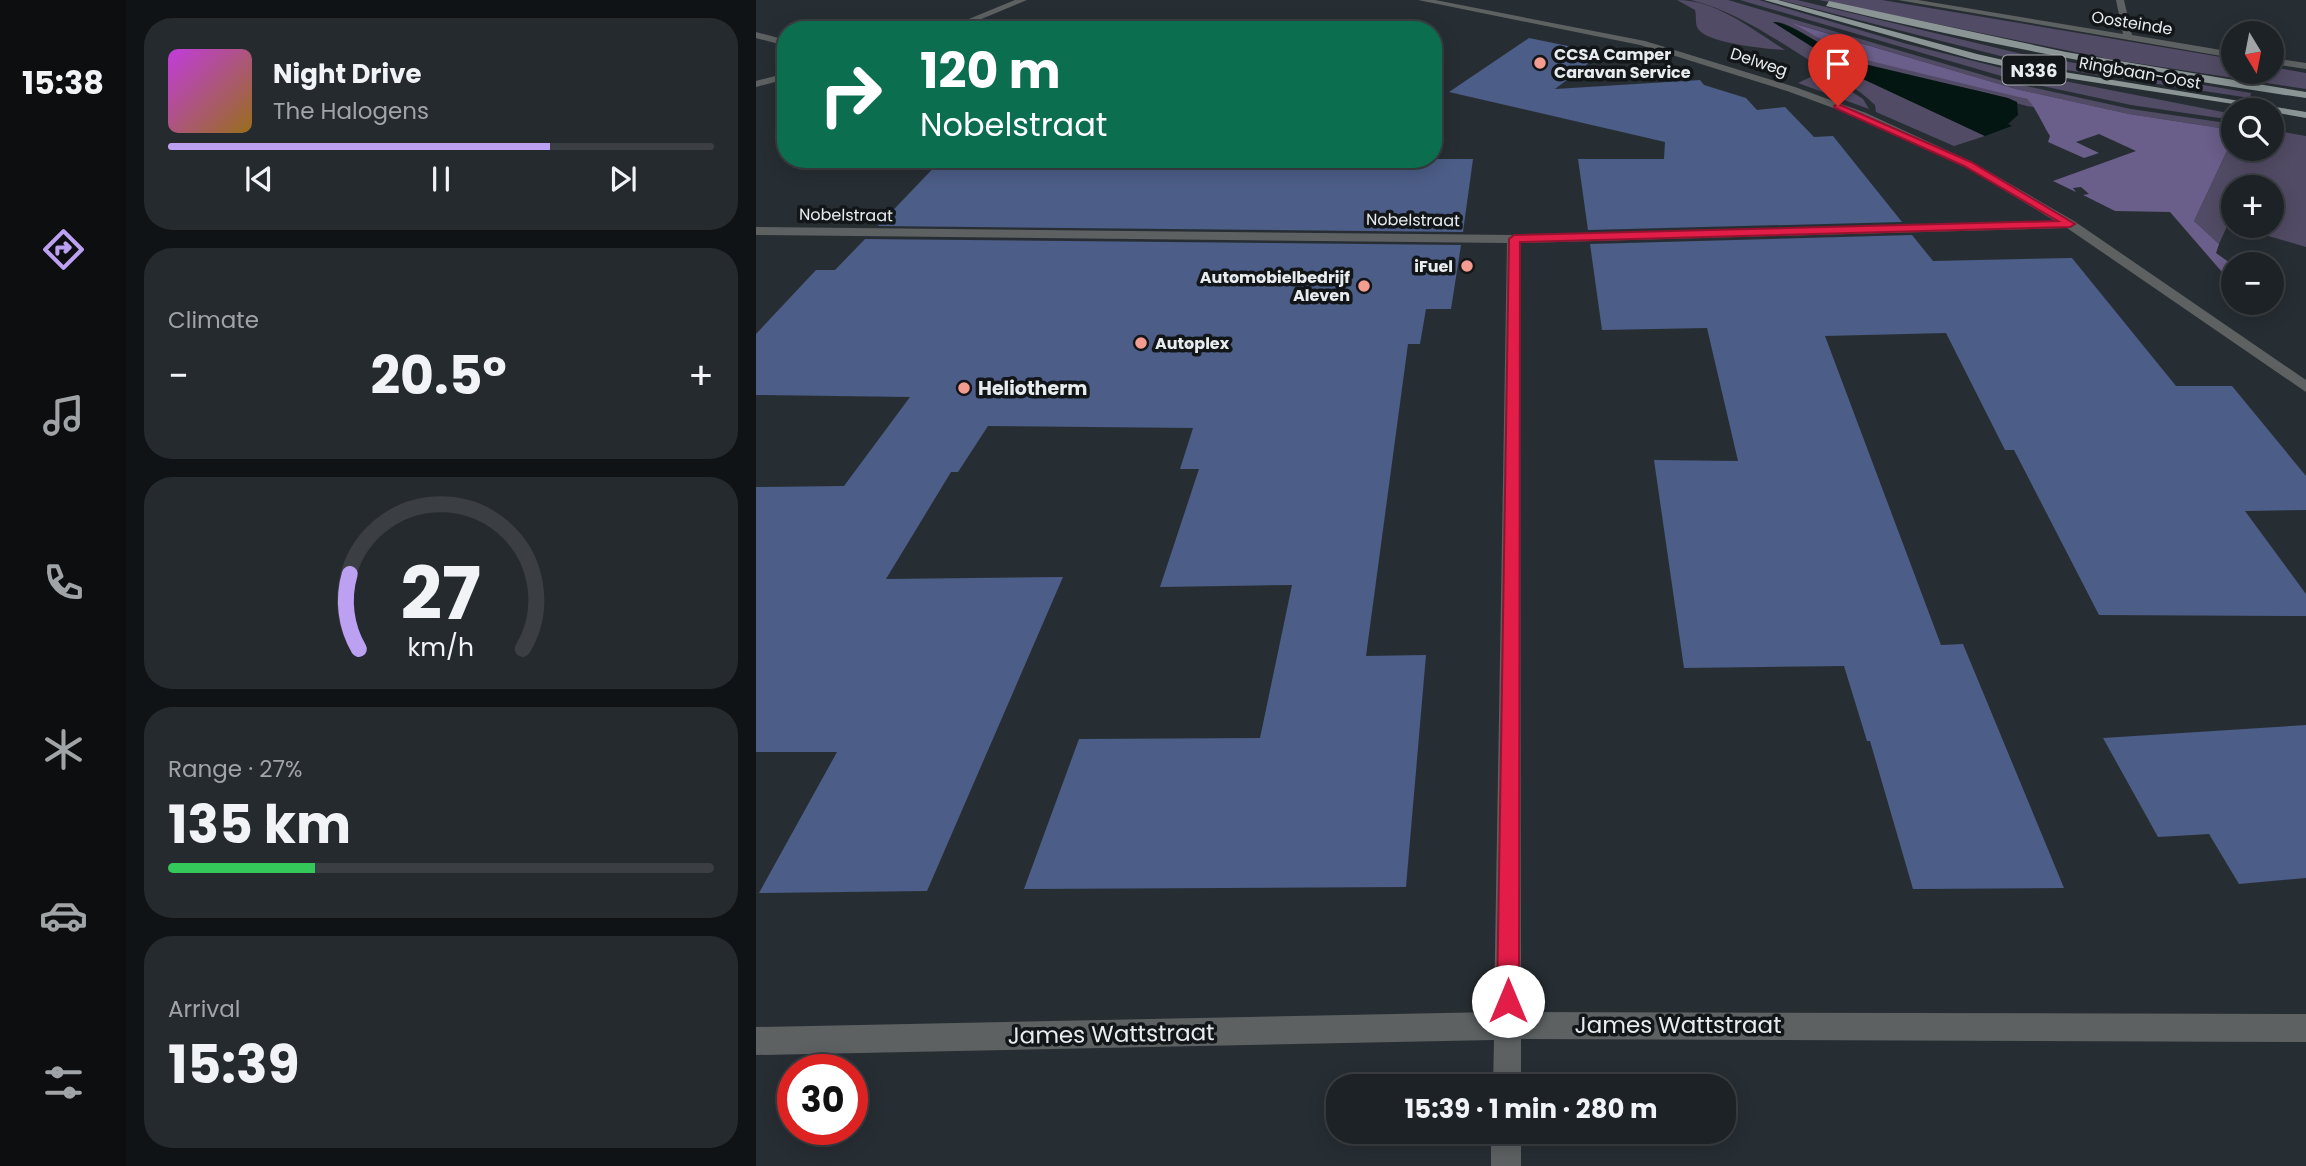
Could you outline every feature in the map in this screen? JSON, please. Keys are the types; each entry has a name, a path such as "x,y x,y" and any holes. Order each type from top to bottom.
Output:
{"main road":[{"name":"Ringbaan-Oost","path":"1768,0 1975,57 2034,70 2306,115"},
{"name":"Ringbaan-Oost","path":"1823,3 1997,43 2198,79 2306,95"}],"street":[{"path":"969,21 1023,0"},
{"name":"Delweg","path":"1422,0 1642,43 1791,89 1862,115 1968,164 2070,224 2306,387"},
{"name":"Oosteinde","path":"1902,0 2221,53"},
{"path":"2120,0 2128,38"},
{"path":"756,35 777,41"},
{"path":"2284,63 2306,66"},
{"path":"756,84 777,78"},
{"name":"Nobelstraat","path":"756,231 1514,239 2070,224"},
{"path":"1507,1074 1514,239"},
{"name":"James Wattstraat","path":"756,1041 1603,1024 2306,1028"},
{"path":"1506,1144 1506,1166"}],"shaded area":[{"path":"1677,0 1692,1 1720,11 1785,50 1741,45 1707,36 1697,27 1695,10"},
{"path":"1691,0 1728,0 2003,81 2131,109 2221,122 2221,128 2129,114 2016,89 1796,24 1853,57 2019,96 2029,100 2034,107 2028,106 1993,94 1858,63 1832,52 1789,26 1773,22 1863,79 1985,136 1954,146 1876,112 1875,105 1847,83 1741,19"},
{"path":"1740,0 1759,0 1907,44 2013,71 2221,112 2221,118 2131,105 2015,80"},
{"path":"1780,0 1797,0 2022,54 2251,93 2250,98 2040,66"},
{"path":"1819,0 1882,0 2221,57 2221,76 2109,59"},
{"path":"1773,22 1790,27 1856,62 2008,98 2017,102 2018,115 2008,124 2012,126 1985,136 1863,79"},
{"path":"1792,23 2016,89 2129,114 2221,128 2222,161 2194,221 2219,244 2216,253 2221,257 2221,271 2170,212 2115,211 2083,195 2089,194 2081,187 2073,188 2076,192 2053,181 2136,151 2099,134 2076,142 2099,153 2084,158 2048,142 2050,136 2027,99 1853,57"},
{"path":"2284,69 2306,73 2306,89 2273,84 2284,84"},
{"path":"1821,72 1863,99 1869,109 1798,83"},
{"path":"2284,132 2306,136 2306,247 2276,238 2284,238 2284,175 2221,175 2222,238 2219,244 2194,221 2222,161 2284,161"}],"building":[{"path":"1529,38 1602,53 1555,89 1700,80 1704,85 1746,98 1757,110 1785,107 1814,137 1833,136 1902,222 1588,230 1578,159 1664,159 1665,142 1449,92"},
{"path":"1442,159 1473,159 1463,232 878,226 933,168 1442,168"},
{"path":"1912,235 1933,261 2072,258 2176,386 2232,386 2306,476 2306,510 2245,511 2306,594 2306,616 2099,615 2014,450 2005,450 1946,333 1825,336 1941,645 1963,644 2064,888 1913,889 1870,741 1867,741 1844,666 1684,668 1654,460 1738,461 1707,328 1602,330 1590,244"},
{"path":"865,239 1461,245 1451,309 1426,309 1420,344 1408,344 1366,656 1426,655 1406,887 1024,889 1079,739 1260,738 1292,585 1160,587 1199,469 1180,469 1193,428 988,426 958,472 951,472 886,579 1063,577 927,891 759,893 837,752 756,752 756,487 844,486 910,397 756,395 756,334 816,270 835,270"},
{"path":"2306,725 2306,878 2239,884 2209,834 2158,837 2103,738"}],"place":[{"name":"CCSA Camper Caravan Service","path":"1540,63"},
{"name":"iFuel","path":"1467,266"},
{"name":"Automobielbedrijf Aleven","path":"1364,286"},
{"name":"Autoplex","path":"1141,343"},
{"name":"Heliotherm","path":"964,388"}],"route":[{"path":"1508,1001 1514,239 2070,224 1968,164 1838,106"}]}
